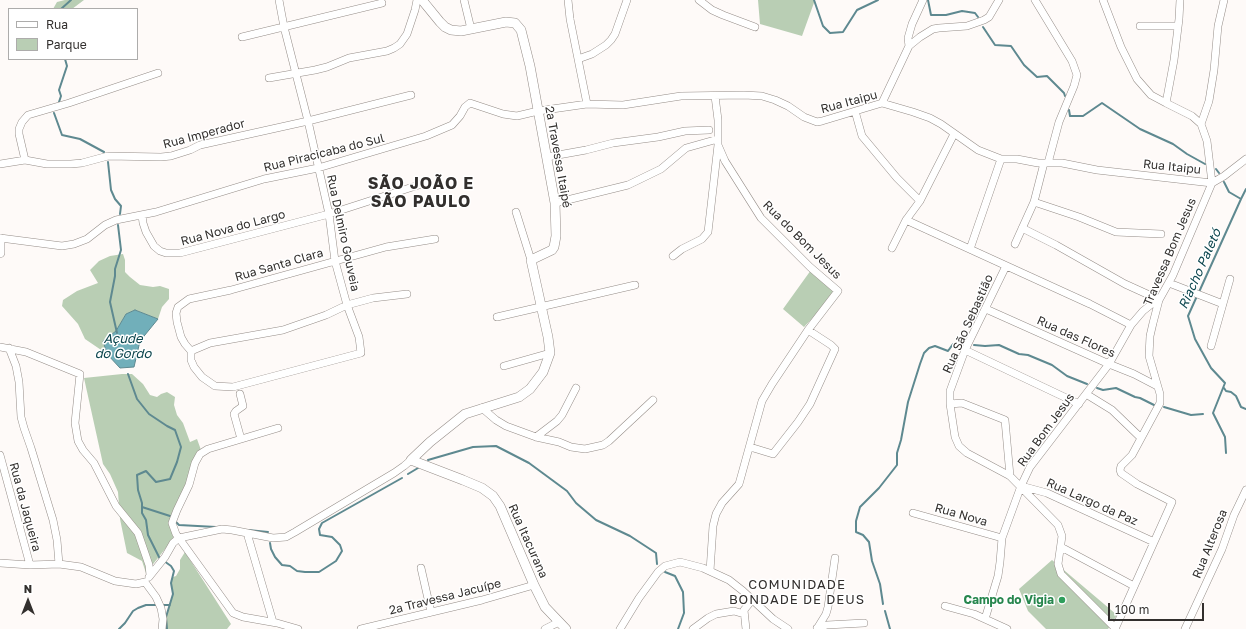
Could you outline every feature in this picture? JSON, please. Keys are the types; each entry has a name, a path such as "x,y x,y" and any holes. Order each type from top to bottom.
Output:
{"street":[{"name":"Rua Delmiro Gouveia","path":"279,0 284,27 308,121 329,214 336,261 347,305 359,337 362,353"},
{"path":"269,78 327,67 349,58 387,51 394,48 400,44 407,34 416,10 417,0"},
{"name":"2ª Travessa Itaipé","path":"422,0 445,27 456,31 506,22 515,23 521,30 527,53 555,203 556,236 554,247 548,252 531,260"},
{"path":"464,0 471,29"},
{"path":"568,0 587,104"},
{"path":"578,59 592,54 611,40 615,34 627,0"},
{"path":"698,0 723,16 755,27"},
{"path":"909,46 908,38 912,24 923,0"},
{"path":"882,103 909,46 933,29 973,24 984,20 989,17 999,0"},
{"path":"1015,244 1034,202 1059,122 1074,86 1077,74 1072,61 1034,0"},
{"path":"1103,0 1121,47 1137,79 1151,95 1192,116 1201,124 1209,156 1212,183"},
{"path":"1166,103 1174,60 1180,0"},
{"path":"1201,124 1209,101 1214,70 1218,26 1224,0"},
{"path":"242,37 382,3"},
{"path":"1140,26 1178,26"},
{"path":"25,160 19,134 22,122 28,115 69,103 158,72"},
{"name":"Rua Imperador","path":"0,164 25,160 47,164 71,164 82,163 108,156 161,157 180,153 200,145 308,121 411,95"},
{"name":"Rua Itaipu","path":"538,111 587,104 623,105 681,96 744,95 762,96 776,100 804,117 817,122 822,122 882,103 930,118 978,150 1001,159 1068,164 1098,170 1212,183 1224,176 1246,159"},
{"path":"673,256 682,249 702,239 708,232 718,142 715,96"},
{"name":"Rua Piracicaba do Sul","path":"0,239 62,246 74,244 87,238 105,225 116,220 156,212 264,179 318,168 415,140 452,125 465,107 470,103 509,115 523,115 538,111"},
{"path":"856,111 862,136 897,178 920,201"},
{"path":"547,157 586,150 613,143 658,137 685,131 709,130"},
{"path":"892,248 906,220 920,201 954,134"},
{"path":"555,203 628,185 661,169 686,148 718,142"},
{"name":"Rua do Bom Jesus","path":"718,142 733,175 761,218 838,291 808,330"},
{"path":"970,249 1001,159"},
{"name":"Rua Nova do Largo","path":"142,215 146,232 154,246 160,251 174,254 235,240 329,214 425,183"},
{"name":"Travessa Bom Jesus","path":"1154,542 1172,502 1137,484 1120,472 1120,468 1132,454 1160,403 1160,394 1150,362 1149,352 1150,336 1158,300 1169,283 1212,183"},
{"path":"1034,202 1079,217 1116,232 1161,234"},
{"path":"0,563 30,565 59,564 81,567 114,581 136,584 145,582 150,574 160,564 173,543 179,538 222,530 232,530 273,538 286,537 394,473 465,414 519,397 525,393 538,381 550,353 542,306 531,260 516,212"},
{"path":"906,220 1096,307 1131,325"},
{"path":"1022,228 1056,245 1125,284 1158,300"},
{"path":"0,239 0,253"},
{"name":"Rua Santa Clara","path":"362,353 233,387 221,388 215,386 202,377 194,366 191,360 191,351 185,344 177,322 176,313 178,307 189,300 402,244 435,239"},
{"name":"Rua São Sebastião","path":"1006,266 965,350 950,391 950,404 955,437 959,446 967,453 1010,476 1058,525 1062,536 1058,564 1061,574 1115,628"},
{"path":"1211,346 1230,279"},
{"path":"1169,283 1223,304"},
{"path":"497,317 635,285"},
{"path":"191,351 210,343 279,331 326,315 347,305 373,298 408,294"},
{"name":"Rua Bom Jesus","path":"985,619 998,576 1002,538 1020,486 1030,467 1109,364 1131,325 1143,311 1158,300"},
{"name":"Rua das Flores","path":"986,309 1134,374 1157,386"},
{"path":"710,571 713,526 716,514 722,504 739,484 762,401 808,330 834,349 812,400 798,422 773,454 750,447"},
{"path":"0,347 26,352 80,374 75,423 78,442 94,463 116,506 138,533 149,565 150,574"},
{"path":"9,348 16,366 19,382 21,417 53,520 57,540 59,564"},
{"path":"965,350 1079,404"},
{"path":"504,366 550,353"},
{"path":"536,437 557,421 562,415 576,388"},
{"path":"240,394 243,406 234,414 241,439"},
{"path":"1086,394 1112,410 1141,438"},
{"path":"482,408 506,426 536,437 559,442 577,449 585,449 603,445 609,441 653,400"},
{"path":"950,404 962,403 1005,420 1010,476"},
{"path":"278,428 208,449 200,454 197,458 189,485 172,520 174,531 233,613 243,618 298,629"},
{"name":"Rua da Jaqueira","path":"0,455 30,565"},
{"name":"Rua Itacurana","path":"411,460 482,488 493,496 500,506 534,585 546,607 566,629"},
{"name":"Rua Largo da Paz","path":"1020,486 1048,493 1154,542"},
{"name":"Rua Alterosa","path":"1186,629 1246,490"},
{"name":"Rua Nova","path":"914,513 1002,538"},
{"path":"247,534 275,625"},
{"path":"1115,628 1154,542"},
{"path":"1061,547 1134,586"},
{"path":"816,628 826,614 828,607 835,558"},
{"path":"620,629 639,598 661,568 680,562 710,571 736,585 773,620 788,629"},
{"path":"421,568 431,612"},
{"path":"145,582 161,608 163,619 162,629"},
{"name":"2ª Travessa Jacuípe","path":"364,629 534,585"},
{"path":"746,629 744,614 746,607 752,600"},
{"path":"945,606 985,619 1007,629"},
{"path":"693,629 716,614 734,611 744,614"},
{"path":"545,629 559,622"},
{"path":"816,628 827,625 864,623"}],"green space":[{"path":"65,0 84,0 73,8 54,8 57,2"},
{"path":"758,0 815,0 802,36 760,24"},
{"path":"123,254 125,260 125,272 130,277 140,285 153,287 160,286 169,289 169,299 162,307 158,319 135,310 126,314 116,331 103,341 107,354 85,339 78,324 62,306 63,300 77,291 98,283 90,270 99,261 110,256"},
{"path":"811,270 837,292 804,327 783,309"},
{"path":"132,374 143,384 150,395 157,397 167,392 175,397 174,405 177,415 183,423 190,442 197,439 201,450 197,453 173,533 173,539 146,573 142,561 127,553 120,519 118,492 110,474 103,464 84,378"},
{"path":"185,552 231,624 227,629 167,629 166,617 173,594 171,583 173,577 176,576 180,569 180,560"},
{"name":"Campo do Vigia","path":"1052,560 1117,615 1108,629 1046,629 1028,611 1019,589"}],"water":[{"name":"Açude do Gordo","path":"135,310 158,319 140,341 134,367 120,368 107,354 103,341 116,331 126,314"}],"waterway":[{"path":"62,8 71,0"},
{"path":"814,0 823,26 830,33 843,32 857,10 878,0"},
{"path":"928,0 931,15 946,15 962,11 975,13 978,17"},
{"path":"983,27 995,45 1011,46 1024,65 1037,77 1047,76 1064,93 1065,96"},
{"path":"59,102 61,96 59,90 67,66 65,60"},
{"path":"1069,110 1070,116 1083,116 1102,103 1140,129 1173,144 1205,164"},
{"path":"54,113 62,135 80,139 104,152"},
{"path":"108,162 111,190 115,199 121,206 120,214"},
{"path":"1216,169 1219,173"},
{"path":"1224,182 1229,192 1241,199 1246,189"},
{"name":"Riacho Paletó","path":"1199,292 1241,199"},
{"path":"117,333 110,302 115,269 121,250 118,225"},
{"name":"Riacho Paletó","path":"1197,296 1188,316 1195,339 1211,368 1225,383 1213,413 1225,437 1226,453"},
{"path":"883,604 880,584 872,561 869,542 863,535 856,532 856,521 860,507 879,488 897,465 897,453 908,402 924,353 929,348 935,346 948,351 953,344 963,343"},
{"path":"974,345 999,345 1019,354 1028,355 1052,365 1067,376 1087,384"},
{"path":"128,374 137,399 149,414 175,430 181,447 170,479 156,482 146,471 137,475 138,490 142,503 142,513 146,520 148,535 160,559"},
{"path":"1097,388 1103,390 1116,388 1154,405"},
{"path":"1224,388 1226,391 1231,392 1236,396 1241,407 1246,409"},
{"path":"1164,407 1191,415 1203,414"},
{"path":"428,460 473,447 496,446 529,463 567,491 576,503 596,520 630,536 656,553 657,564"},
{"path":"408,474 418,468"},
{"path":"270,543 275,557 282,565 290,566 297,571 319,572 336,561 342,551 340,545 332,537 320,535 319,529 322,523 402,478"},
{"path":"142,507 170,516"},
{"path":"176,522 179,525 216,527"},
{"path":"248,530 268,532"},
{"path":"164,561 171,566 174,571 171,583 173,594 166,617 167,629"},
{"path":"665,572 675,576 683,592 684,613 678,629"},
{"path":"119,629 133,611 138,608 146,605 170,605"},
{"path":"885,611 890,629"}],"place":[{"name":"Campo do Vigia","path":"1062,600"}],"district":[{"name":"SÃO JOÃO E SÃO PAULO","path":"421,193"},
{"name":"COMUNIDADE BONDADE DE DEUS","path":"797,592"}]}
